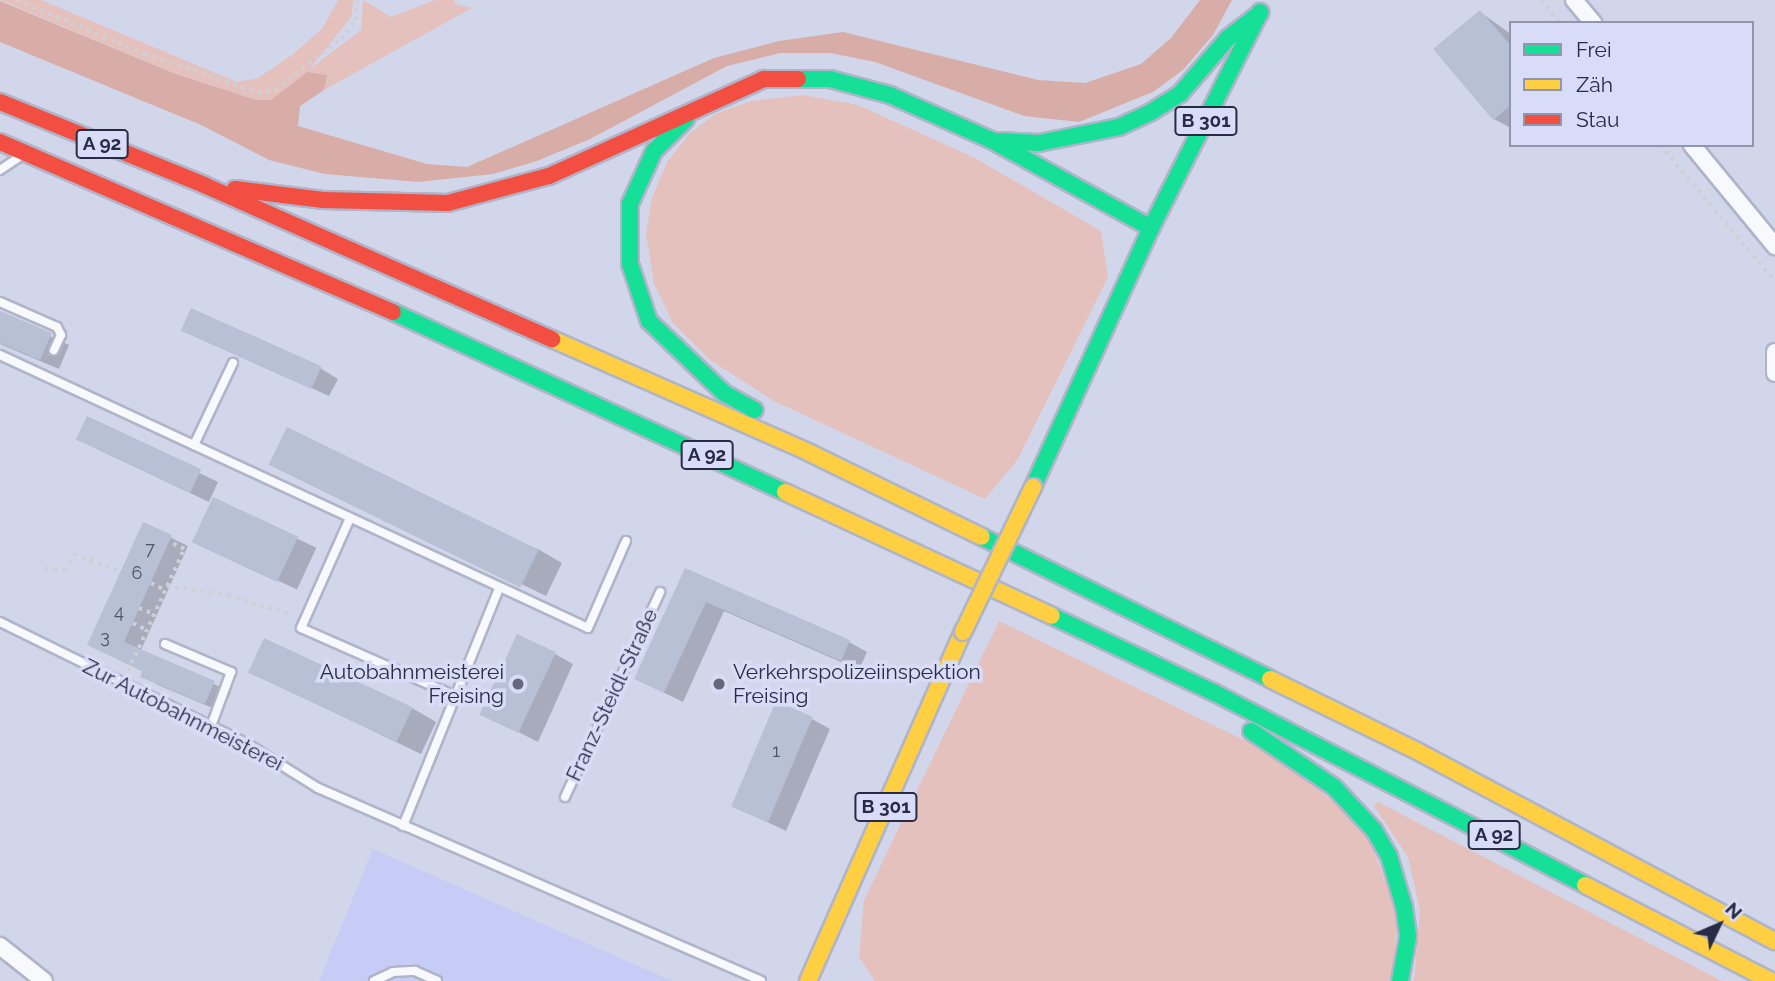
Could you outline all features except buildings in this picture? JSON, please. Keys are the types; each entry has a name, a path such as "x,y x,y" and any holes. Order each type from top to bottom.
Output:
{"main road":[{"path":"991,140 1039,143 1119,127 1151,112 1180,94 1228,38 1263,6"},
{"name":"B 301","path":"808,981 963,632 1152,228 1263,6"},
{"path":"204,185 323,200 448,203 549,176 701,104 764,79 830,79 890,95 991,140 1152,228"},
{"name":"A 92","path":"0,102 204,185 810,453 1418,751 1775,941"},
{"path":"701,104 654,151 631,204 630,264 649,321 724,393 784,425 810,453"},
{"name":"A 92","path":"0,142 509,362 1215,692 1771,981"},
{"path":"1215,692 1246,727 1334,787 1374,830 1389,856 1404,907 1408,937 1401,981"}],"street":[{"path":"1574,0 1590,21"},
{"path":"1694,147 1775,246"},
{"path":"1775,352 1775,373"},
{"path":"0,946 44,981"}],"lane":[{"path":"0,170 26,152"},
{"path":"0,302 57,327 61,335 54,350"},
{"path":"0,355 588,628 626,541"},
{"path":"194,445 233,363"},
{"path":"350,518 301,628 456,696"},
{"path":"403,825 499,587"},
{"name":"Franz-Steidl-Straße","path":"565,797 660,592"},
{"name":"Zur Autobahnmeisterei","path":"0,622 211,726 318,788 761,981"},
{"path":"164,644 231,672 211,726"},
{"path":"374,981 393,972 415,971 437,981"}],"path":[{"path":"17,0 238,90 258,93 275,90 341,39 355,20 357,0"},
{"path":"1541,0 1558,21"},
{"path":"1662,147 1775,281"},
{"path":"123,682 184,550 169,542"},
{"path":"45,568 66,570 74,554 120,571"},
{"path":"151,583 166,588 237,597 305,620"},
{"path":"139,608 154,614"},
{"path":"133,623 147,630"}],"shaded area":[{"path":"0,0 41,0 237,82 258,78 292,55 322,29 338,0 353,0 352,16 310,69 361,30 363,0 391,17 435,0 455,0 454,4 472,8 324,90 327,75 307,72 271,100 256,100 173,73"},
{"path":"1200,0 1232,0 1213,35 1183,70 1153,92 1079,122 1024,116 875,62 830,53 780,53 727,66 590,139 537,161 493,174 418,182 325,174 269,160 201,125 0,42 0,1 173,73 256,100 271,100 307,72 327,75 324,90 300,106 298,126 427,164 467,167 714,58 779,41 843,32 1038,80 1085,83 1141,64 1171,38"},
{"path":"803,95 858,105 973,157 1101,231 1108,277 1018,459 985,499 774,401 710,360 673,323 654,284 646,234 652,198 667,162 689,134 715,114 751,101"},
{"path":"999,621 1291,763 1368,835 1398,915 1392,981 875,981 859,957 864,900"},
{"path":"1378,802 1722,981 1414,981 1420,911 1408,857 1374,806"},
{"path":"373,849 672,981 319,981"}],"traffic: fast":[{"path":"1033,487 1151,228 1260,12"},
{"path":"998,141 1039,143 1119,127 1151,112 1180,94 1228,38 1260,13"},
{"path":"798,79 830,79 890,95 991,140 1151,228"},
{"path":"686,119 654,151 630,204 630,264 649,321 724,393 755,410"},
{"path":"393,312 785,492"},
{"path":"982,537 1270,679"},
{"path":"1052,616 1215,693 1585,885"},
{"path":"1251,731 1334,787 1374,830 1389,856 1404,907 1408,937 1400,981"}],"traffic: slow":[{"path":"552,339 810,453 982,537"},
{"path":"963,632 1033,487"},
{"path":"785,492 1052,616"},
{"path":"808,981 963,632"},
{"path":"1270,679 1417,751 1775,941"},
{"path":"1585,885 1771,981"}],"traffic: jam":[{"path":"235,189 323,200 448,203 549,176 764,79 798,79"},
{"path":"0,102 204,185 552,339"},
{"path":"0,142 393,312"}],"place":[{"name":"Autobahnmeisterei Freising","path":"518,684"},
{"name":"Verkehrspolizeiinspektion Freising","path":"719,684"}]}
